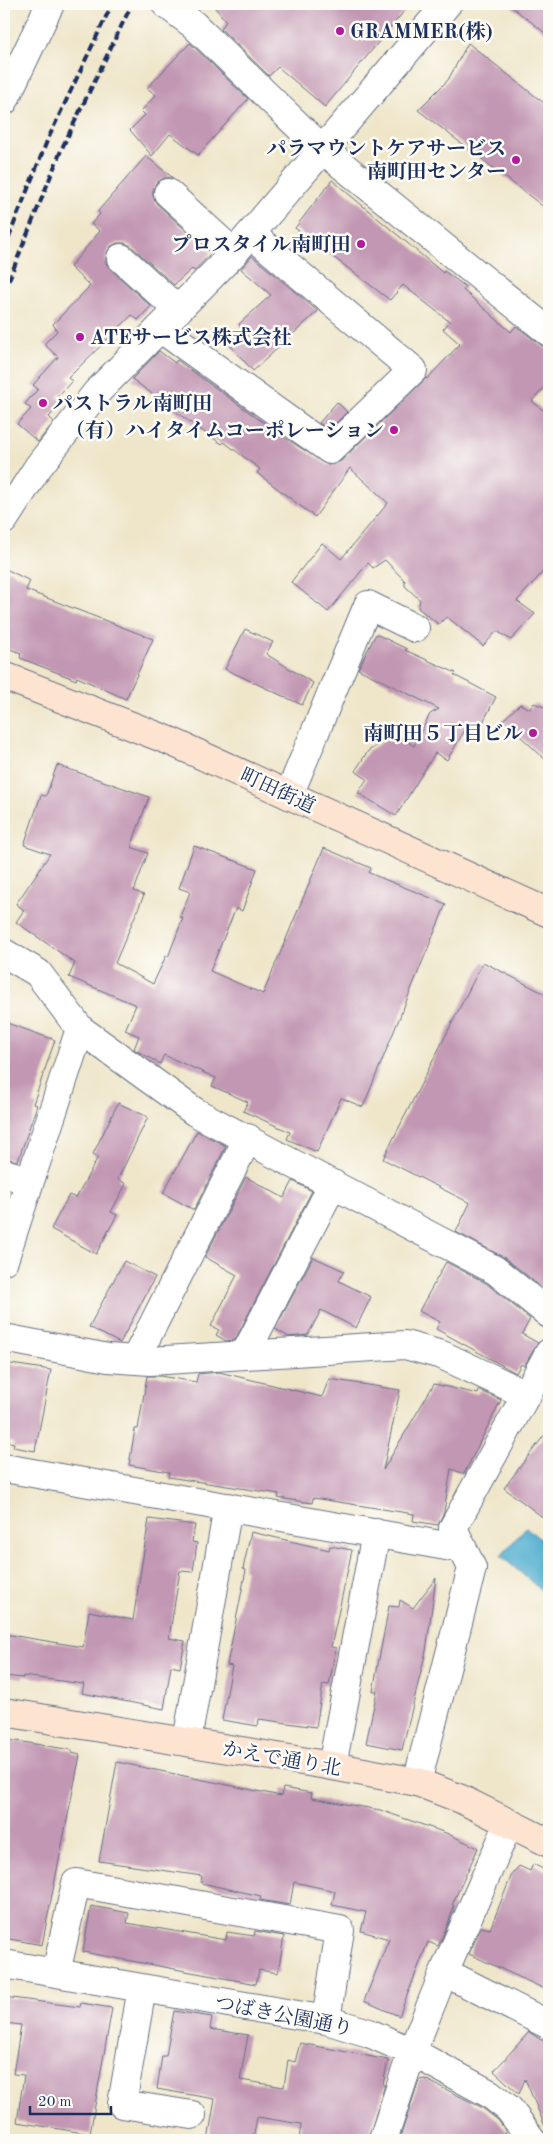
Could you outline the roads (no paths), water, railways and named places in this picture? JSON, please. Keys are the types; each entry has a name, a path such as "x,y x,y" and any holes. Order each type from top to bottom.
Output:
{"main road":[{"name":"町田街道","path":"4,676 170,741 549,914"},
{"name":"かえで通り北","path":"4,1712 187,1741 417,1782 461,1799 549,1843"}],"street":[{"path":"4,101 50,4"},
{"path":"4,520 38,467 97,392 243,243 447,4"},
{"path":"185,12 322,149 549,332"},
{"path":"121,258 169,319 330,450 413,370 243,243 168,193"},
{"path":"289,795 368,605 415,628"},
{"path":"4,953 38,972 80,1029 195,1112 248,1138 495,1270 549,1314"},
{"path":"4,1260 80,1029"},
{"path":"135,1360 248,1138"},
{"path":"4,1173 30,1181"},
{"path":"245,1354 333,1184"},
{"path":"4,1338 108,1358 150,1361 405,1345 442,1354 527,1395"},
{"path":"417,1782 472,1568 453,1528 549,1353"},
{"path":"4,1468 463,1549"},
{"path":"187,1741 228,1507"},
{"path":"332,1766 376,1533"},
{"path":"383,2140 412,2052 444,1972 509,1823"},
{"path":"56,1973 76,1883 340,1930 326,2020"},
{"name":"つばき公園通り","path":"4,1964 326,2020 369,2033 412,2052 490,2094 509,2108 532,2140"},
{"path":"444,1972 549,2025"},
{"path":"142,1988 122,2104 192,2114"}],"water":[{"path":"526,1527 549,1547 549,1597 501,1556"}],"railway":[{"path":"4,249 47,141 112,4"},
{"path":"4,292 62,148 132,4"}],"place":[{"name":"GRAMMER(株)","path":"340,31"},
{"name":"パラマウントケアサービス 南町田センター","path":"516,160"},
{"name":"プロスタイル南町田","path":"361,244"},
{"name":"ATEサービス株式会社","path":"80,337"},
{"name":"パストラル南町田","path":"43,403"},
{"name":"（有）ハイタイムコーポレーション","path":"394,430"},
{"name":"南町田５丁目ビル","path":"533,733"}]}
